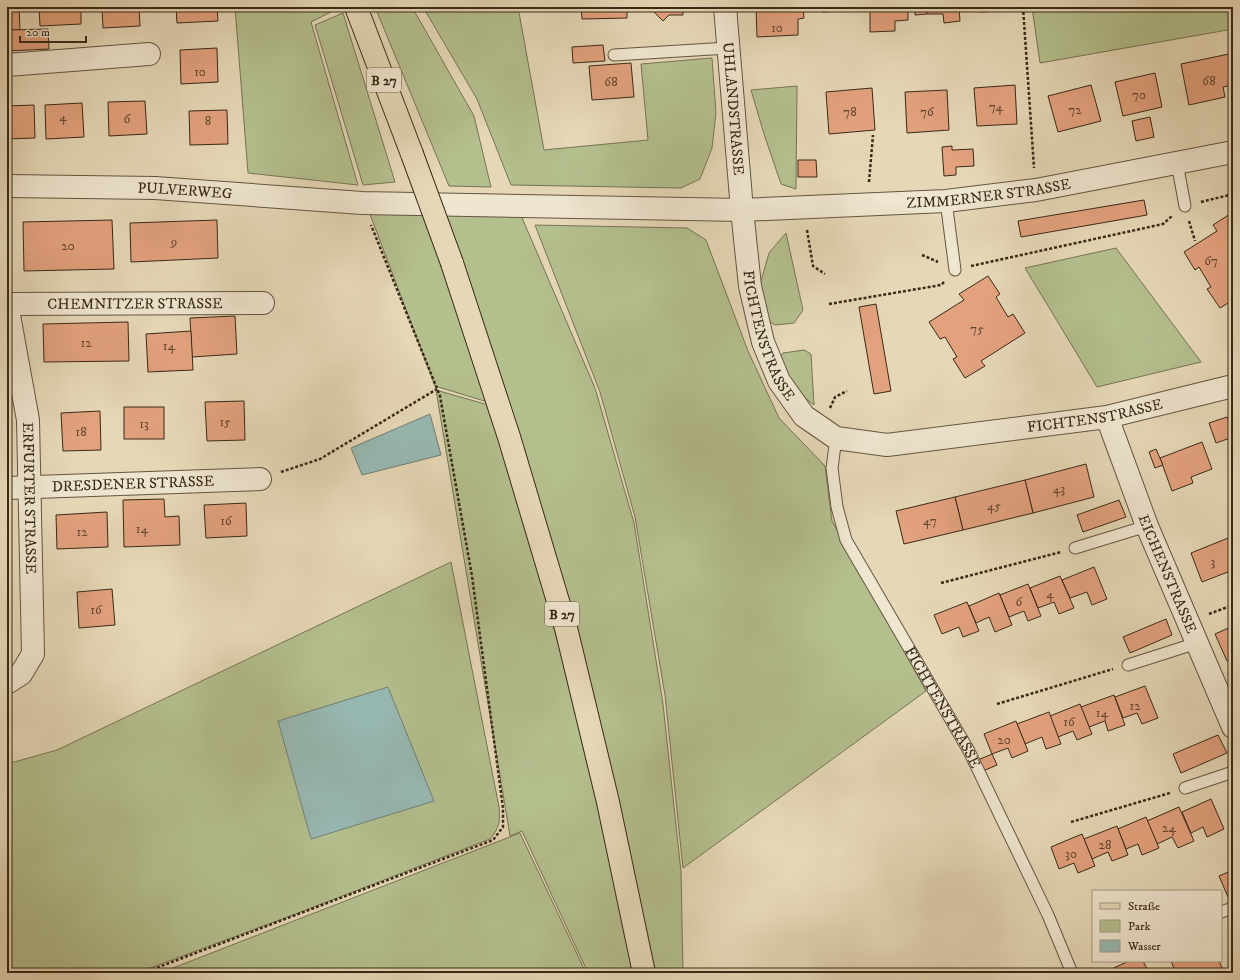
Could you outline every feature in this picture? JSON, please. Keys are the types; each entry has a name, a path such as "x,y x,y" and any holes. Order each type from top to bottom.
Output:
{"main road":[{"name":"B 27","path":"356,7 452,263 509,436 566,628 608,802 644,973"}],"street":[{"name":"UHLANDSTRASSE","path":"725,7 742,210"},
{"path":"7,65 148,54"},
{"name":"ZIMMERNER STRASSE","path":"742,210 946,201 1036,190 1233,152"},
{"name":"PULVERWEG","path":"7,186 155,188 362,203 742,210"},
{"name":"FICHTENSTRASSE","path":"742,210 750,286 763,342 779,381 804,416 836,438 887,445 1107,418 1233,386"},
{"name":"CHEMNITZER STRASSE","path":"7,304 263,303"},
{"name":"ERFURTER STRASSE","path":"7,304 28,420 33,654 21,674 7,683"},
{"name":"EICHENSTRASSE","path":"1107,418 1148,526 1233,727"},
{"name":"DRESDENER STRASSE","path":"7,488 260,479"}],"lane":[{"path":"614,55 728,48"},
{"path":"1177,163 1185,206"},
{"path":"946,201 955,270"},
{"name":"FICHTENSTRASSE","path":"836,438 832,468 838,507 846,540 969,751 1048,915 1072,973"},
{"path":"1075,548 1148,526"},
{"path":"1128,665 1197,643"},
{"path":"1185,788 1233,772"},
{"path":"1222,912 1233,908"}],"path":[{"path":"1023,7 1036,190"},
{"path":"868,205 873,135"},
{"path":"829,304 941,286 955,270 1163,224 1185,206 1233,194"},
{"path":"143,973 493,840 503,827 503,808 472,576 440,396 362,203"},
{"path":"804,208 813,266 825,274"},
{"path":"260,479 320,458 437,389"},
{"path":"941,583 1075,548"},
{"path":"1188,621 1233,605"},
{"path":"997,704 1128,665"},
{"path":"1071,822 1185,788"}],"green space":[{"path":"235,7 329,7 331,12 311,22 358,185 248,173"},
{"path":"375,7 412,7 474,116 491,187 449,186"},
{"path":"423,7 518,7 544,150 648,140 641,64 712,58 716,113 712,148 700,179 681,188 511,185 477,99"},
{"path":"1032,7 1233,7 1233,29 1040,63"},
{"path":"343,13 395,182 363,185 315,25"},
{"path":"797,86 796,189 781,184 751,90"},
{"path":"368,209 427,210 491,403 435,386"},
{"path":"441,211 520,213 595,388 634,523 663,704 681,872 683,973 647,973 607,789"},
{"path":"535,225 687,228 706,240 748,351 779,418 825,466 832,521 926,691 683,868 665,695 635,517 600,392"},
{"path":"786,233 803,310 794,323 775,325 765,319 761,281 769,253"},
{"path":"1116,248 1201,362 1097,387 1025,268"},
{"path":"804,350 811,354 814,405 796,391 778,360 783,353"},
{"path":"436,390 492,406 587,747 638,973 588,973 522,831 510,836"},
{"path":"451,562 499,807 499,824 490,839 137,973 7,973 7,764 57,750"},
{"path":"520,833 586,973 160,973"}],"water":[{"path":"430,414 441,455 362,475 351,448"},
{"path":"388,687 434,801 311,839 278,721"}],"building":[{"path":"7,7 19,7 20,30 7,30"},
{"path":"39,7 81,7 81,24 40,26"},
{"path":"102,7 139,7 140,26 103,28"},
{"path":"176,7 217,7 218,21 177,23"},
{"path":"581,7 627,7 627,18 582,19"},
{"path":"649,7 683,7 683,15 669,15 663,21"},
{"path":"756,7 803,7 804,18 798,19 798,35 757,37"},
{"path":"822,7 855,7 855,10 822,12"},
{"path":"870,7 908,7 908,20 895,21 895,31 870,32"},
{"path":"915,7 927,7 927,14 915,15"},
{"path":"927,7 959,7 960,21 944,23 943,14 927,14"},
{"path":"980,7 1013,7 1013,10 980,12"},
{"path":"48,29 49,49 7,51 7,30"},
{"path":"603,45 605,61 573,63 572,47"},
{"path":"217,48 218,82 181,84 180,50"},
{"path":"1229,54 1233,75 1233,85 1223,87 1225,97 1189,105 1181,64"},
{"path":"631,63 634,97 592,100 589,66"},
{"path":"1155,73 1162,107 1123,116 1115,82"},
{"path":"1015,85 1017,124 977,126 974,88"},
{"path":"1091,85 1101,121 1058,132 1048,96"},
{"path":"872,88 875,130 829,134 826,92"},
{"path":"947,90 949,130 907,133 905,92"},
{"path":"145,101 147,134 109,136 108,102"},
{"path":"82,103 84,137 46,139 45,105"},
{"path":"34,105 35,138 7,139 7,106"},
{"path":"227,110 228,144 190,145 189,111"},
{"path":"1150,117 1154,137 1136,141 1132,121"},
{"path":"952,146 952,150 973,149 974,166 956,167 956,175 944,176 942,147"},
{"path":"798,160 816,160 817,177 798,177"},
{"path":"1144,200 1147,215 1021,237 1018,221"},
{"path":"1233,212 1233,300 1220,308 1207,289 1211,287 1199,267 1195,270 1184,252 1217,231 1213,225"},
{"path":"112,220 114,269 24,271 23,222"},
{"path":"217,220 218,258 131,262 130,223"},
{"path":"988,276 1000,294 996,297 1008,317 1013,314 1025,333 981,361 985,366 965,378 953,359 957,357 945,337 940,339 929,322 964,300 959,294"},
{"path":"876,304 891,391 874,394 859,307"},
{"path":"235,316 237,354 192,357 190,318"},
{"path":"128,322 129,361 44,362 43,324"},
{"path":"191,331 193,370 148,372 146,334"},
{"path":"244,401 245,440 207,441 205,402"},
{"path":"124,407 164,407 164,439 124,439"},
{"path":"100,411 101,450 63,451 61,413"},
{"path":"1227,417 1233,432 1233,437 1216,443 1209,423"},
{"path":"1202,442 1212,469 1191,477 1193,483 1172,491 1160,458"},
{"path":"1156,449 1163,465 1155,468 1149,452"},
{"path":"1086,464 1094,497 1033,513 1025,480"},
{"path":"1025,480 1033,513 963,530 955,497"},
{"path":"955,497 963,530 904,544 896,511"},
{"path":"164,499 165,517 179,516 180,545 124,547 123,500"},
{"path":"1119,500 1126,517 1083,532 1077,515"},
{"path":"246,503 247,536 206,538 204,505"},
{"path":"107,512 108,547 57,549 56,515"},
{"path":"1233,536 1233,570 1202,582 1191,553"},
{"path":"1094,567 1107,599 1092,605 1087,592 1070,598 1062,580"},
{"path":"1060,576 1074,608 1059,614 1054,602 1038,608 1030,588"},
{"path":"1028,584 1041,616 1028,621 1024,611 1009,617 1000,595"},
{"path":"112,589 115,625 79,628 77,592"},
{"path":"999,593 1012,625 995,632 989,617 976,623 969,606"},
{"path":"967,602 979,631 963,637 959,627 942,634 934,615"},
{"path":"1166,619 1172,635 1130,653 1123,637"},
{"path":"1233,626 1233,658 1227,661 1215,634"},
{"path":"1145,686 1158,718 1142,724 1137,713 1123,718 1115,697"},
{"path":"1114,695 1125,725 1108,731 1105,721 1089,727 1081,707"},
{"path":"1080,704 1092,734 1077,740 1073,731 1058,737 1050,716"},
{"path":"1049,712 1061,744 1046,749 1042,737 1025,744 1017,724"},
{"path":"1016,721 1028,751 1012,758 1008,748 992,754 984,734"},
{"path":"1218,735 1227,753 1181,773 1173,754"},
{"path":"992,754 997,765 983,771 978,760"},
{"path":"1211,799 1224,829 1207,837 1203,827 1191,833 1182,812"},
{"path":"1179,807 1194,841 1178,848 1172,837 1157,844 1147,821"},
{"path":"1146,817 1159,848 1142,855 1138,844 1126,849 1118,829"},
{"path":"1117,826 1128,855 1112,861 1108,852 1092,859 1084,839"},
{"path":"1082,834 1095,866 1078,873 1074,863 1059,869 1051,847"},
{"path":"1233,870 1233,895 1228,897 1219,876"},
{"path":"1127,962 1144,962 1149,973 1105,973"},
{"path":"1171,962 1219,962 1223,970 1217,973 1176,973"}]}
